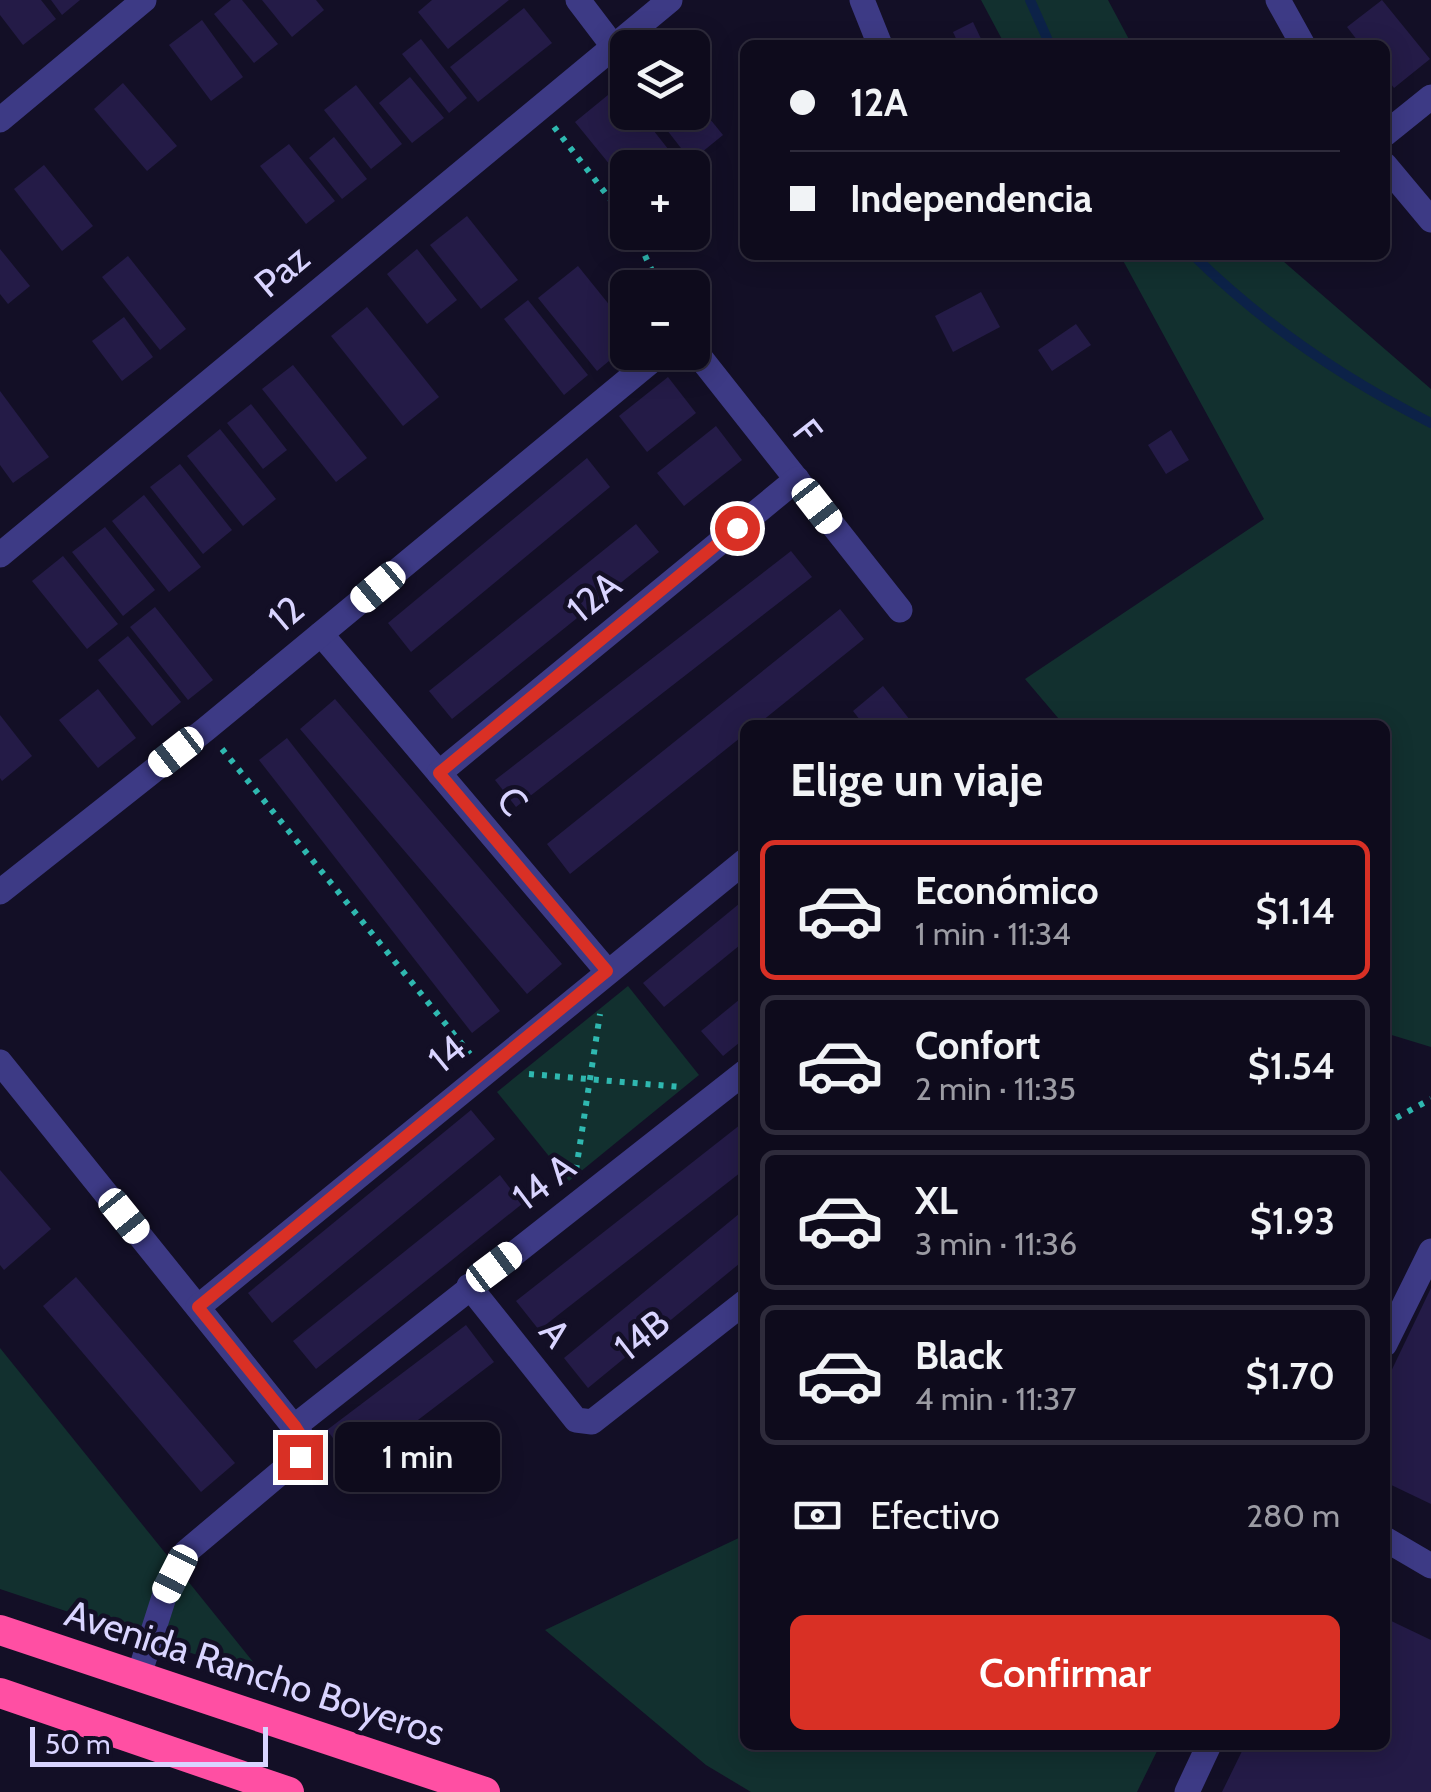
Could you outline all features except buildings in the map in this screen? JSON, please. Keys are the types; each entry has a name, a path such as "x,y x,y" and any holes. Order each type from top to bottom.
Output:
{"highway":[{"name":"Avenida Rancho Boyeros","path":"0,1630 485,1792"},
{"path":"0,1694 289,1792"}],"street":[{"path":"0,120 144,0"},
{"path":"578,0 610,42"},
{"name":"Paz","path":"633,30 670,0"},
{"path":"862,0 878,40"},
{"path":"1278,0 1300,40"},
{"name":"Paz","path":"0,555 610,48"},
{"path":"1390,130 1431,98"},
{"path":"1390,171 1431,220"},
{"name":"12","path":"0,892 206,729 640,370"},
{"name":"F","path":"710,370 900,610"},
{"name":"12A","path":"439,773 797,480"},
{"name":"C","path":"321,634 607,971"},
{"name":"14","path":"198,1307 740,865"},
{"path":"0,1062 302,1437 300,1457 186,1552 164,1597 138,1675"},
{"name":"14 A","path":"295,1426 740,1076"},
{"path":"1390,1334 1431,1251"},
{"name":"A","path":"469,1286 576,1420 584,1424"},
{"name":"14B","path":"584,1424 592,1422 740,1306"},
{"path":"1390,1543 1431,1566"},
{"path":"1188,1792 1207,1750"}],"path":[{"path":"538,106 610,199"},
{"path":"206,729 484,1071 721,1091"},
{"path":"570,1211 607,971"},
{"path":"1390,1121 1431,1099"}],"green space":[{"path":"981,0 1108,0 1129,40 1002,40"},
{"path":"1123,260 1282,260 1431,389 1431,1047 1390,1035 1390,720 1060,720 1025,679 1264,519"},
{"path":"628,986 699,1075 569,1181 497,1092"},
{"path":"0,1348 266,1678 0,1589"},
{"path":"740,1537 740,1750 1158,1750 1137,1792 751,1792 706,1765 545,1630"}],"waterway":[{"path":"1030,0 1048,40"},
{"path":"1198,260 1305,348 1431,423"}],"route":[{"path":"300,1457 302,1437 295,1426 198,1307 607,971 439,773 737,528"}]}
